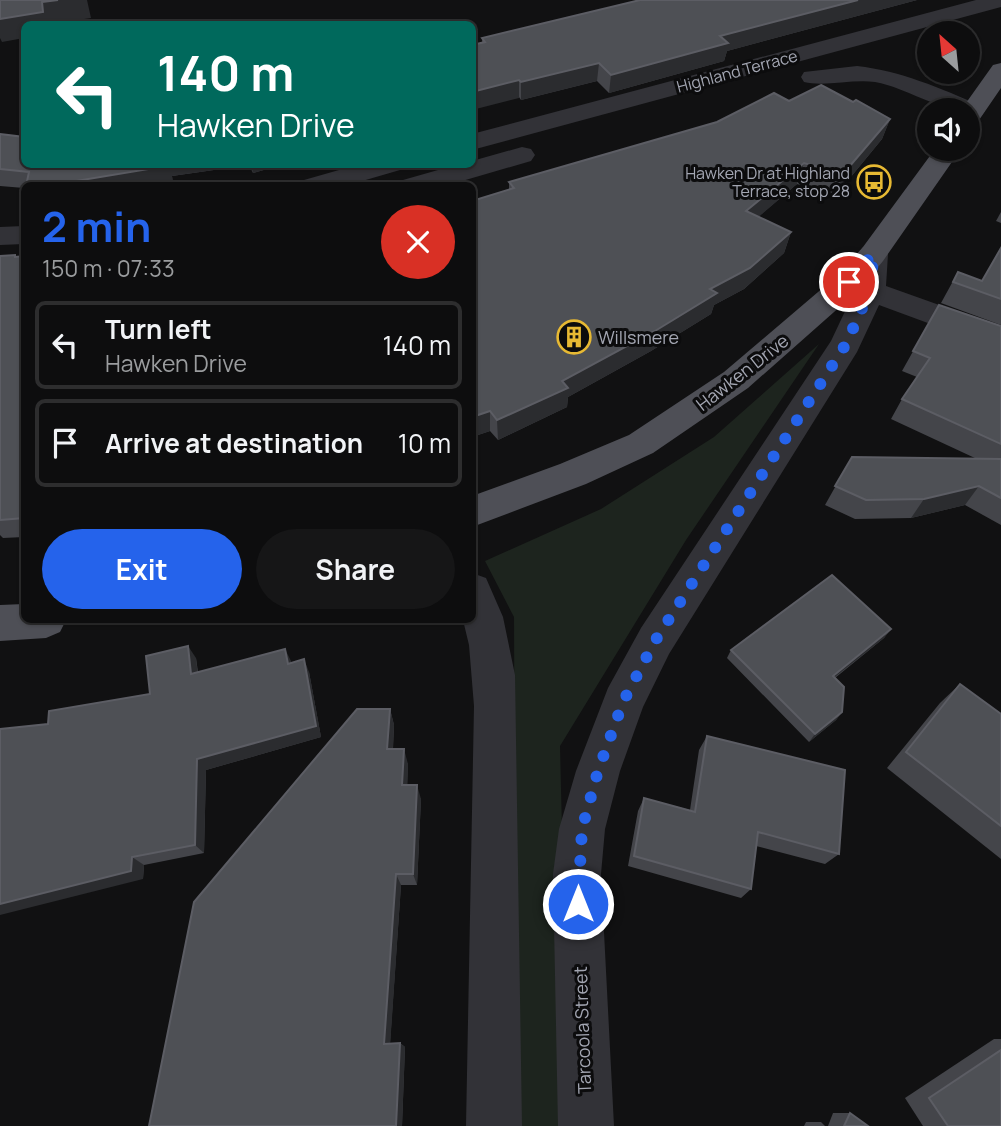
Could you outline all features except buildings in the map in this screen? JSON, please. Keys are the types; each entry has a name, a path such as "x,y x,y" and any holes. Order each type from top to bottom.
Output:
{"main road":[{"path":"980,100 1001,70"},
{"name":"Hawken Drive","path":"476,510 598,464 671,425 754,366 828,302 872,273 941,161"},
{"path":"0,623 21,622"}],"street":[{"name":"Highland Terrace","path":"476,141 1001,0"},
{"name":"Highland Terrace","path":"786,84 890,57"},
{"name":"Highland Terrace","path":"813,77 849,72 888,76 934,98"},
{"path":"427,182 547,149"},
{"path":"328,182 377,168"},
{"path":"0,236 21,236"},
{"path":"872,273 1001,339"},
{"name":"Tarcoola Street","path":"586,1126 578,863 582,829 608,739 623,702 655,641 846,344 872,273"},
{"path":"476,598 489,635 493,679 494,1126"}],"shaded area":[{"path":"819,344 686,540 560,746 569,1126 516,1126 514,617 485,561 601,509 714,437"}],"place":[{"name":"Hawken Dr at Highland Terrace, stop 28","path":"874,182"},
{"name":"Willsmere","path":"574,337"}],"route":[{"path":"578,904 582,829 608,739 623,702 655,641 846,344 871,288 873,254 849,282"}]}
